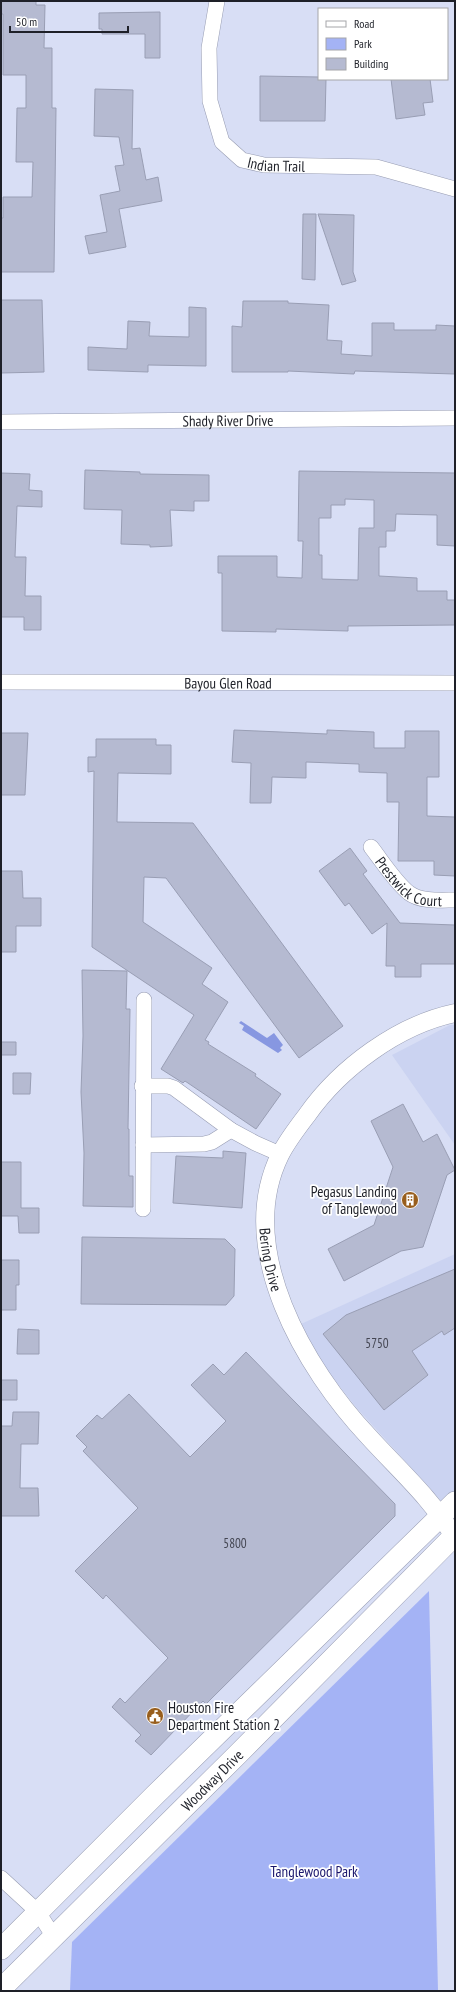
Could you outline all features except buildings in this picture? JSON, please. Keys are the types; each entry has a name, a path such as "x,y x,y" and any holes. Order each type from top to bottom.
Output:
{"main road":[{"name":"Woodway Drive","path":"1,1949 202,1748 448,1509"},
{"name":"Woodway Drive","path":"1,1988 224,1768 455,1536"},
{"path":"202,1748 224,1768"},
{"path":"155,1795 176,1815"}],"street":[{"name":"Indian Trail","path":"217,1 209,48 210,101 222,142 242,160 264,165 376,167 454,184"},
{"name":"Shady River Drive","path":"1,422 455,418"},
{"name":"Bayou Glen Road","path":"1,682 455,683"},
{"name":"Prestwick Court","path":"371,847 385,866 410,894 429,900 455,900"},
{"path":"142,1209 144,1000"},
{"name":"Bering Drive","path":"455,1013 421,1023 399,1033 348,1071 316,1102 280,1154 271,1183 265,1211 265,1236 275,1284 284,1307 310,1360 334,1395 368,1436 448,1509 455,1536"},
{"path":"142,1086 168,1086 174,1088 231,1130 280,1154"},
{"path":"143,1145 204,1144 212,1142 231,1130"},
{"path":"1,1878 38,1912 54,1937"}],"shaded area":[{"path":"241,1021 267,1038 274,1033 283,1045 280,1048 282,1050 278,1053 242,1030 244,1026 239,1023"},
{"path":"450,1025 455,1025 455,1145 392,1055"},
{"path":"455,1254 455,1498 446,1506 356,1407 319,1360 301,1324"}],"green space":[{"name":"Tanglewood Park","path":"429,1591 438,1991 70,1991 72,1942"}],"place":[{"name":"Pegasus Landing of Tanglewood","path":"410,1200"},
{"name":"Houston Fire Department Station 2","path":"155,1716"}]}
